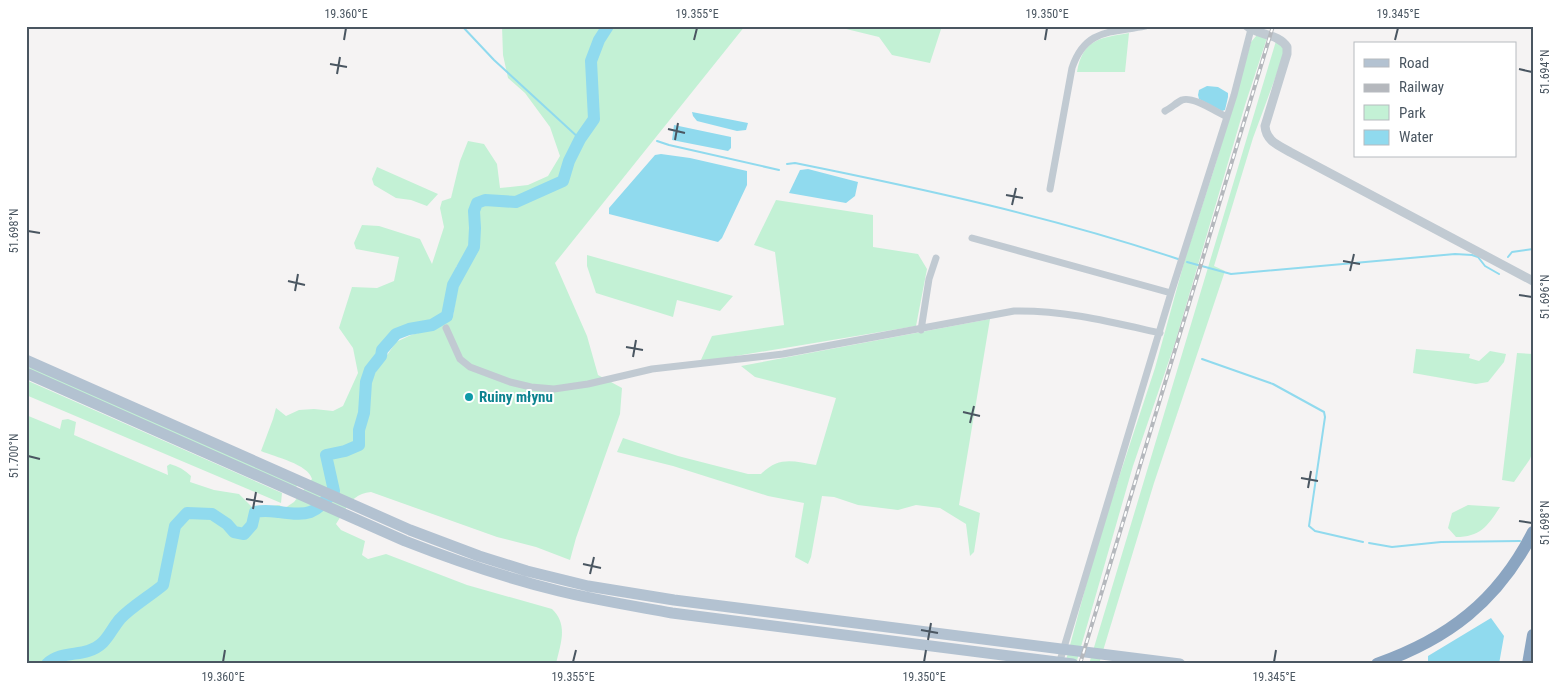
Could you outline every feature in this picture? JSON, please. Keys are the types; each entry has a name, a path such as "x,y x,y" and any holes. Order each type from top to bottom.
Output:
{"highway":[{"path":"1376,664 1424,644 1451,628 1473,611 1502,580 1521,555 1533,532"},
{"path":"1528,664 1533,635"}],"main road":[{"path":"26,360 410,530 479,556 527,571 588,586 674,600 1180,664"},
{"path":"26,374 412,544 482,569 558,591 672,613 1073,664"}],"street":[{"path":"1050,189 1072,68 1079,51 1085,42 1095,36 1145,26"},
{"path":"1059,664 1171,293 1244,60 1249,28 1277,38 1285,43 1287,47 1287,54 1265,126 1265,133 1268,139 1533,281"},
{"path":"1165,111 1179,101 1188,100 1226,117"},
{"path":"972,238 1171,293"},
{"path":"921,330 929,279 936,258"},
{"path":"446,328 460,359 470,367 510,382 531,387 554,389 652,369 783,354 921,330 1014,311 1041,311 1100,319 1160,333"}],"green space":[{"path":"502,26 605,26 597,39 589,61 592,118 577,138 567,158 560,179 522,198 483,199 475,202 472,211 471,243 456,267 461,268 453,285 447,316 432,325 409,329 396,334 382,350 381,356 370,370 366,382 365,397 370,396 370,383 396,342 411,335 433,329 453,316 458,285 477,247 478,210 484,204 517,205 561,186 567,180 578,146 598,113 595,64 604,39 613,26 745,26 555,263 587,336 598,375 622,388 620,414 570,560 536,547 497,537 371,492 364,493 354,499 336,524 341,530 365,541 362,555 368,559 386,554 467,585 552,609 557,615 562,628 556,664 26,664 26,415 60,429 62,420 68,419 76,422 74,435 168,475 167,466 170,464 176,466 191,476 190,482 214,490 239,494 253,508 279,505 285,508 294,502 312,479 309,474 298,465 261,451 276,408 286,416 299,410 333,411 343,406 358,373 353,348 339,328 352,287 377,288 394,281 399,257 356,249 354,243 362,225 379,226 420,239 432,264 444,227 440,208 442,201 451,198 460,161 468,141 484,144 497,164 500,188 528,185 548,176 560,156 550,127 525,93 508,78 503,55"},
{"path":"834,26 942,26 930,63 892,55 879,37"},
{"path":"1129,33 1125,72 1077,72 1084,52 1089,46 1110,36"},
{"path":"1257,35 1267,38 1245,105 1175,343 1133,466 1076,664 1065,664 1097,544 1155,368 1185,259 1215,166 1251,42"},
{"path":"1276,41 1283,46 1284,54 1253,138 1214,266 1225,271 1154,483 1099,664 1089,664"},
{"path":"377,167 438,194 427,206 411,200 396,198 374,185 372,179"},
{"path":"776,200 873,215 873,247 918,254 927,269 916,326 700,362 712,336 784,325 775,252 754,245"},
{"path":"587,255 733,296 720,311 677,300 673,317 596,293 587,266"},
{"path":"990,319 959,505 980,513 974,552 970,556 966,524 940,508 916,505 898,510 858,505 834,497 822,496 811,557 808,564 795,557 804,503 768,496 673,466 617,452 623,438 678,456 748,474 761,474 774,464 787,461 816,465 836,398 755,377 741,366"},
{"path":"1416,349 1470,354 1469,358 1479,361 1490,351 1506,354 1504,362 1488,382 1476,384 1413,373"},
{"path":"1517,353 1533,354 1533,451 1530,459 1514,482 1502,480"},
{"path":"26,364 298,485 295,488 26,369"},
{"path":"26,380 282,493 281,503 26,395"},
{"path":"1468,505 1500,507 1487,525 1477,533 1456,537 1448,528 1452,513"}],"water":[{"path":"1207,86 1218,87 1228,93 1225,110 1222,111 1199,99 1199,90"},
{"path":"692,112 748,123 746,130 737,131 697,121"},
{"path":"674,125 731,137 731,148 728,151 672,140"},
{"path":"661,154 690,158 747,171 747,185 722,238 718,242 609,214 609,208 655,155"},
{"path":"808,169 858,182 855,196 846,203 789,193 800,170"},
{"path":"1491,618 1504,636 1499,664 1428,664 1428,656"}],"waterway":[{"path":"462,26 494,60 580,139"},
{"path":"47,664 56,658 88,651 104,642 124,615 163,585 175,526 187,513 212,514 227,524 234,532 244,534 252,525 255,512 267,511 297,514 310,512 327,499 334,491 326,455 345,451 359,445 359,430 364,413 366,382 370,370 381,356 382,350 396,334 409,329 432,325 447,316 453,285 474,247 474,211 477,203 485,200 516,202 563,181 569,161 580,139 594,119 591,61 599,40 608,26"},
{"path":"657,141 779,170"},
{"path":"787,164 795,163 988,205 1084,230 1178,259"},
{"path":"1508,257 1512,252 1533,249"},
{"path":"1187,262 1231,274 1455,254 1478,257 1485,266 1499,274"},
{"path":"1202,359 1273,384 1324,412 1325,417 1309,526 1315,531 1363,542"},
{"path":"1369,543 1392,547 1441,542 1520,541"}],"railway":[{"path":"1080,664 1273,26"}],"place":[{"name":"Ruiny młynu","path":"469,397"}]}
